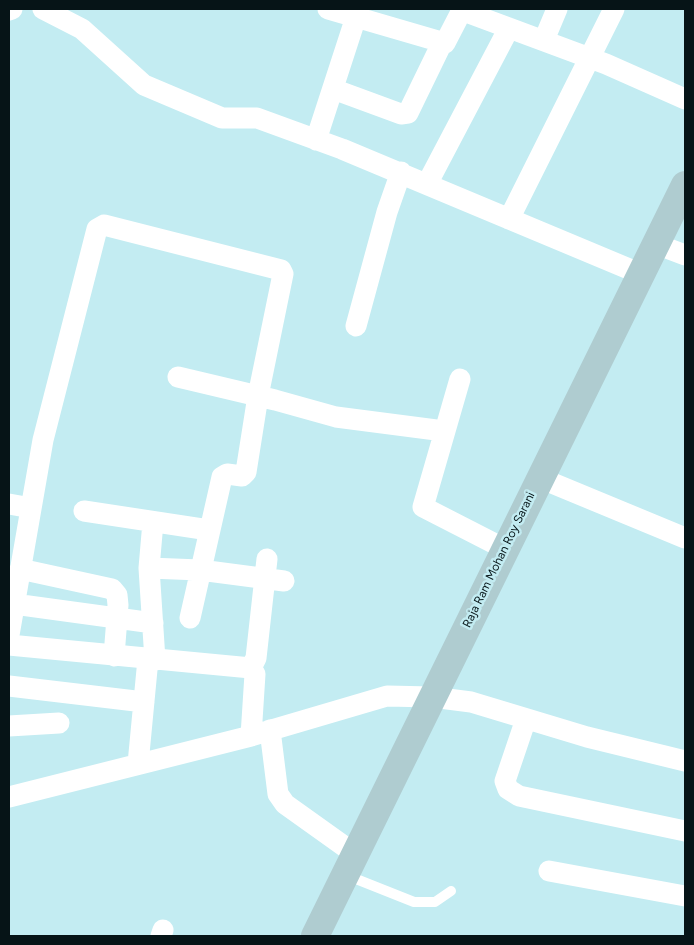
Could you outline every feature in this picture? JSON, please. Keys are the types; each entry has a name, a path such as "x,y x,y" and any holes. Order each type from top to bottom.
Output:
{"street":[{"path":"43,9 82,29 144,85 222,118 257,118 401,172 641,274"},
{"path":"328,9 442,43 447,42 460,14 466,12 479,13 509,28 590,58 685,99"},
{"path":"544,40 557,9"},
{"path":"509,219 614,9"},
{"path":"316,140 356,17"},
{"path":"428,184 509,28"},
{"path":"333,89 396,112 408,113 442,43"},
{"path":"356,326 387,212 401,172"},
{"name":"Raja Ram Mohan Roy Sarani","path":"314,936 685,185"},
{"path":"9,635 43,440 98,229 104,225 283,272 258,396 246,472 242,476 227,474 222,477 208,530 190,618"},
{"path":"656,244 685,255"},
{"path":"178,378 258,396 336,418 444,431"},
{"path":"460,379 423,507 505,549"},
{"path":"540,478 685,538"},
{"path":"9,504 31,508"},
{"path":"84,511 208,530"},
{"path":"138,764 144,702 151,659 153,623 149,568 153,522"},
{"path":"149,568 272,573 256,658 252,668 255,674 260,733 278,794 285,804 350,864"},
{"path":"20,569 112,589 117,595 114,656"},
{"path":"14,604 153,623"},
{"path":"9,646 252,668"},
{"path":"9,686 144,702"},
{"path":"9,798 260,733 377,698 399,696 432,697 471,702 526,719 685,761"},
{"path":"526,719 505,781 508,789 519,796 685,831"},
{"path":"9,726 59,723"},
{"path":"549,871 685,896"}],"lane":[{"path":"350,864 414,902 435,902 451,891"}]}
